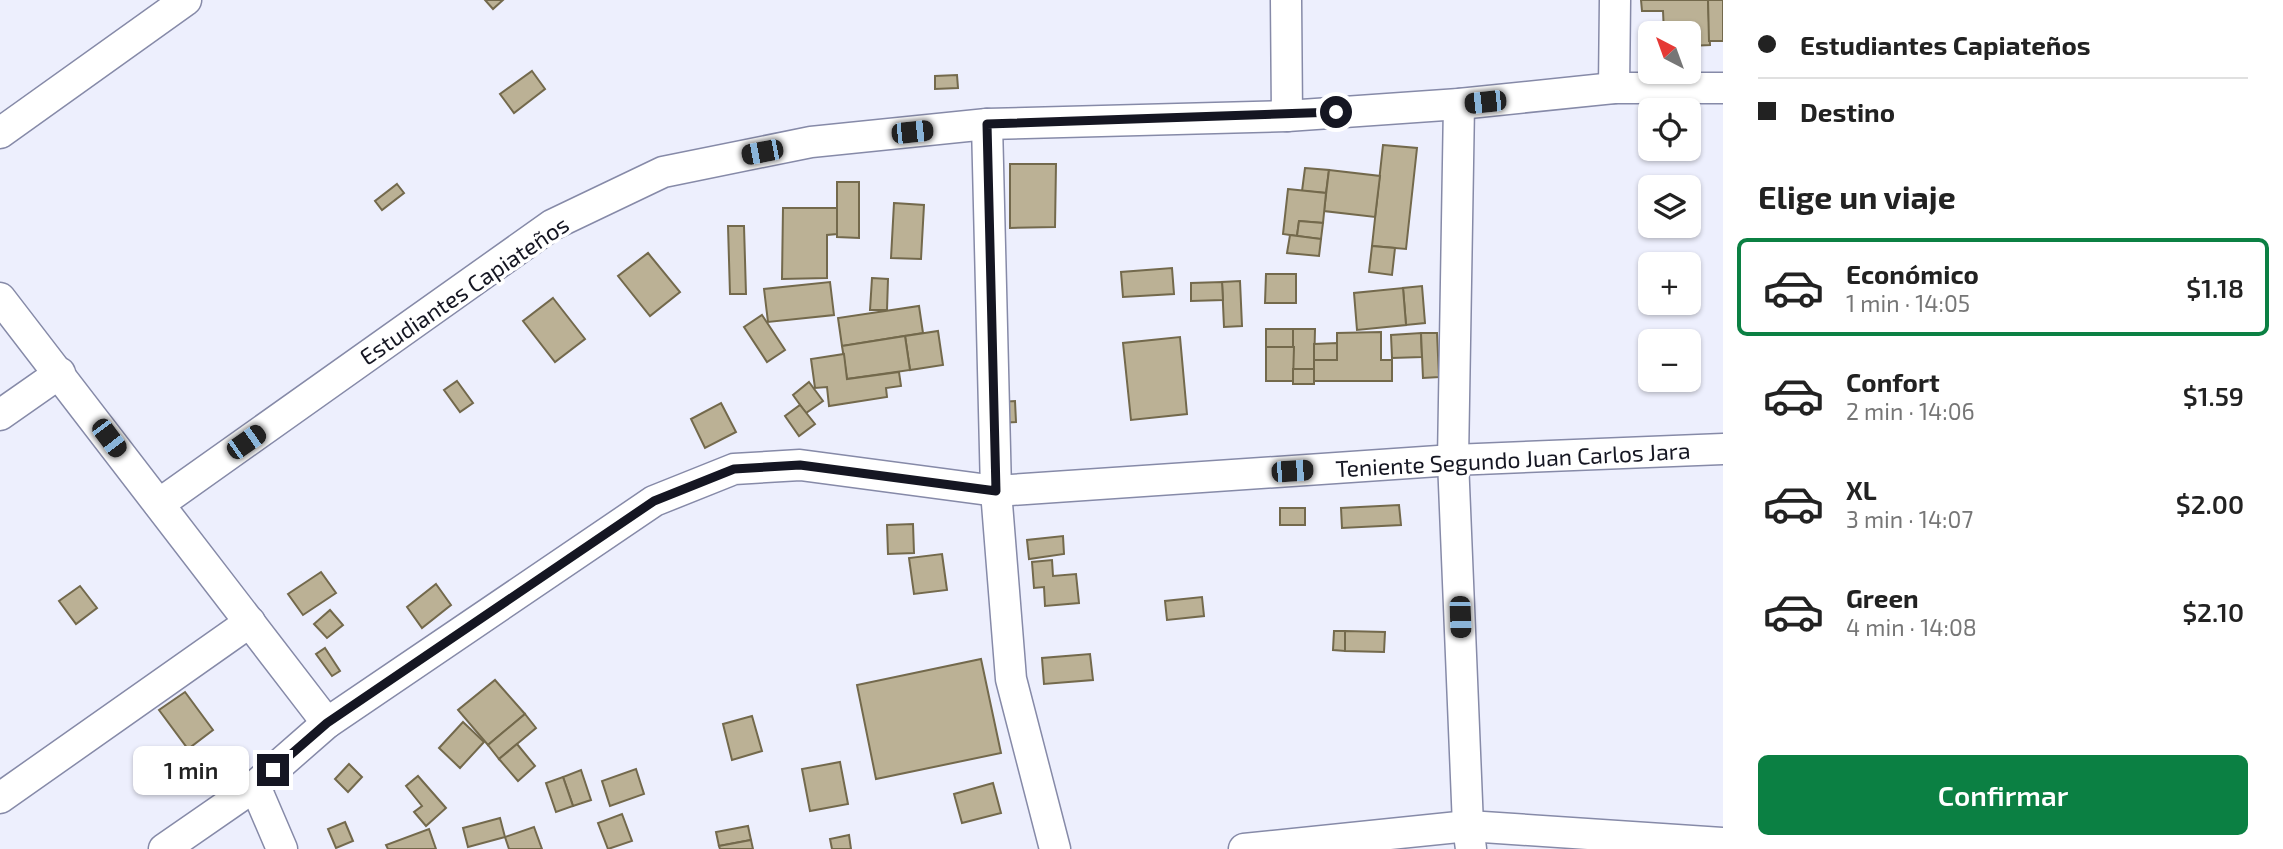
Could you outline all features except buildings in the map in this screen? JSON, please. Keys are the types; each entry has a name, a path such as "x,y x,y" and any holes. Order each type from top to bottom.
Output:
{"street":[{"path":"0,133 186,0"},
{"path":"1286,0 1287,116"},
{"path":"1614,88 1615,0"},
{"name":"Estudiantes Capiateños","path":"159,504 552,225 663,172 811,142 987,124 1287,116 1459,104 1614,88 1723,88"},
{"path":"1459,104 1453,460 1470,837"},
{"path":"987,124 996,491 1011,679 1055,849"},
{"path":"0,298 327,723"},
{"path":"0,415 60,373"},
{"name":"Teniente Segundo Juan Carlos Jara","path":"164,849 255,786 327,723 654,501 734,469 800,465 996,491 1453,460 1723,449"},
{"path":"0,798 250,622"},
{"path":"255,786 282,849"},
{"path":"1244,849 1470,837 1723,843"}],"route":[{"path":"273,770 327,723 654,501 734,469 800,465 996,491 987,124 1287,116 1336,112"}]}
